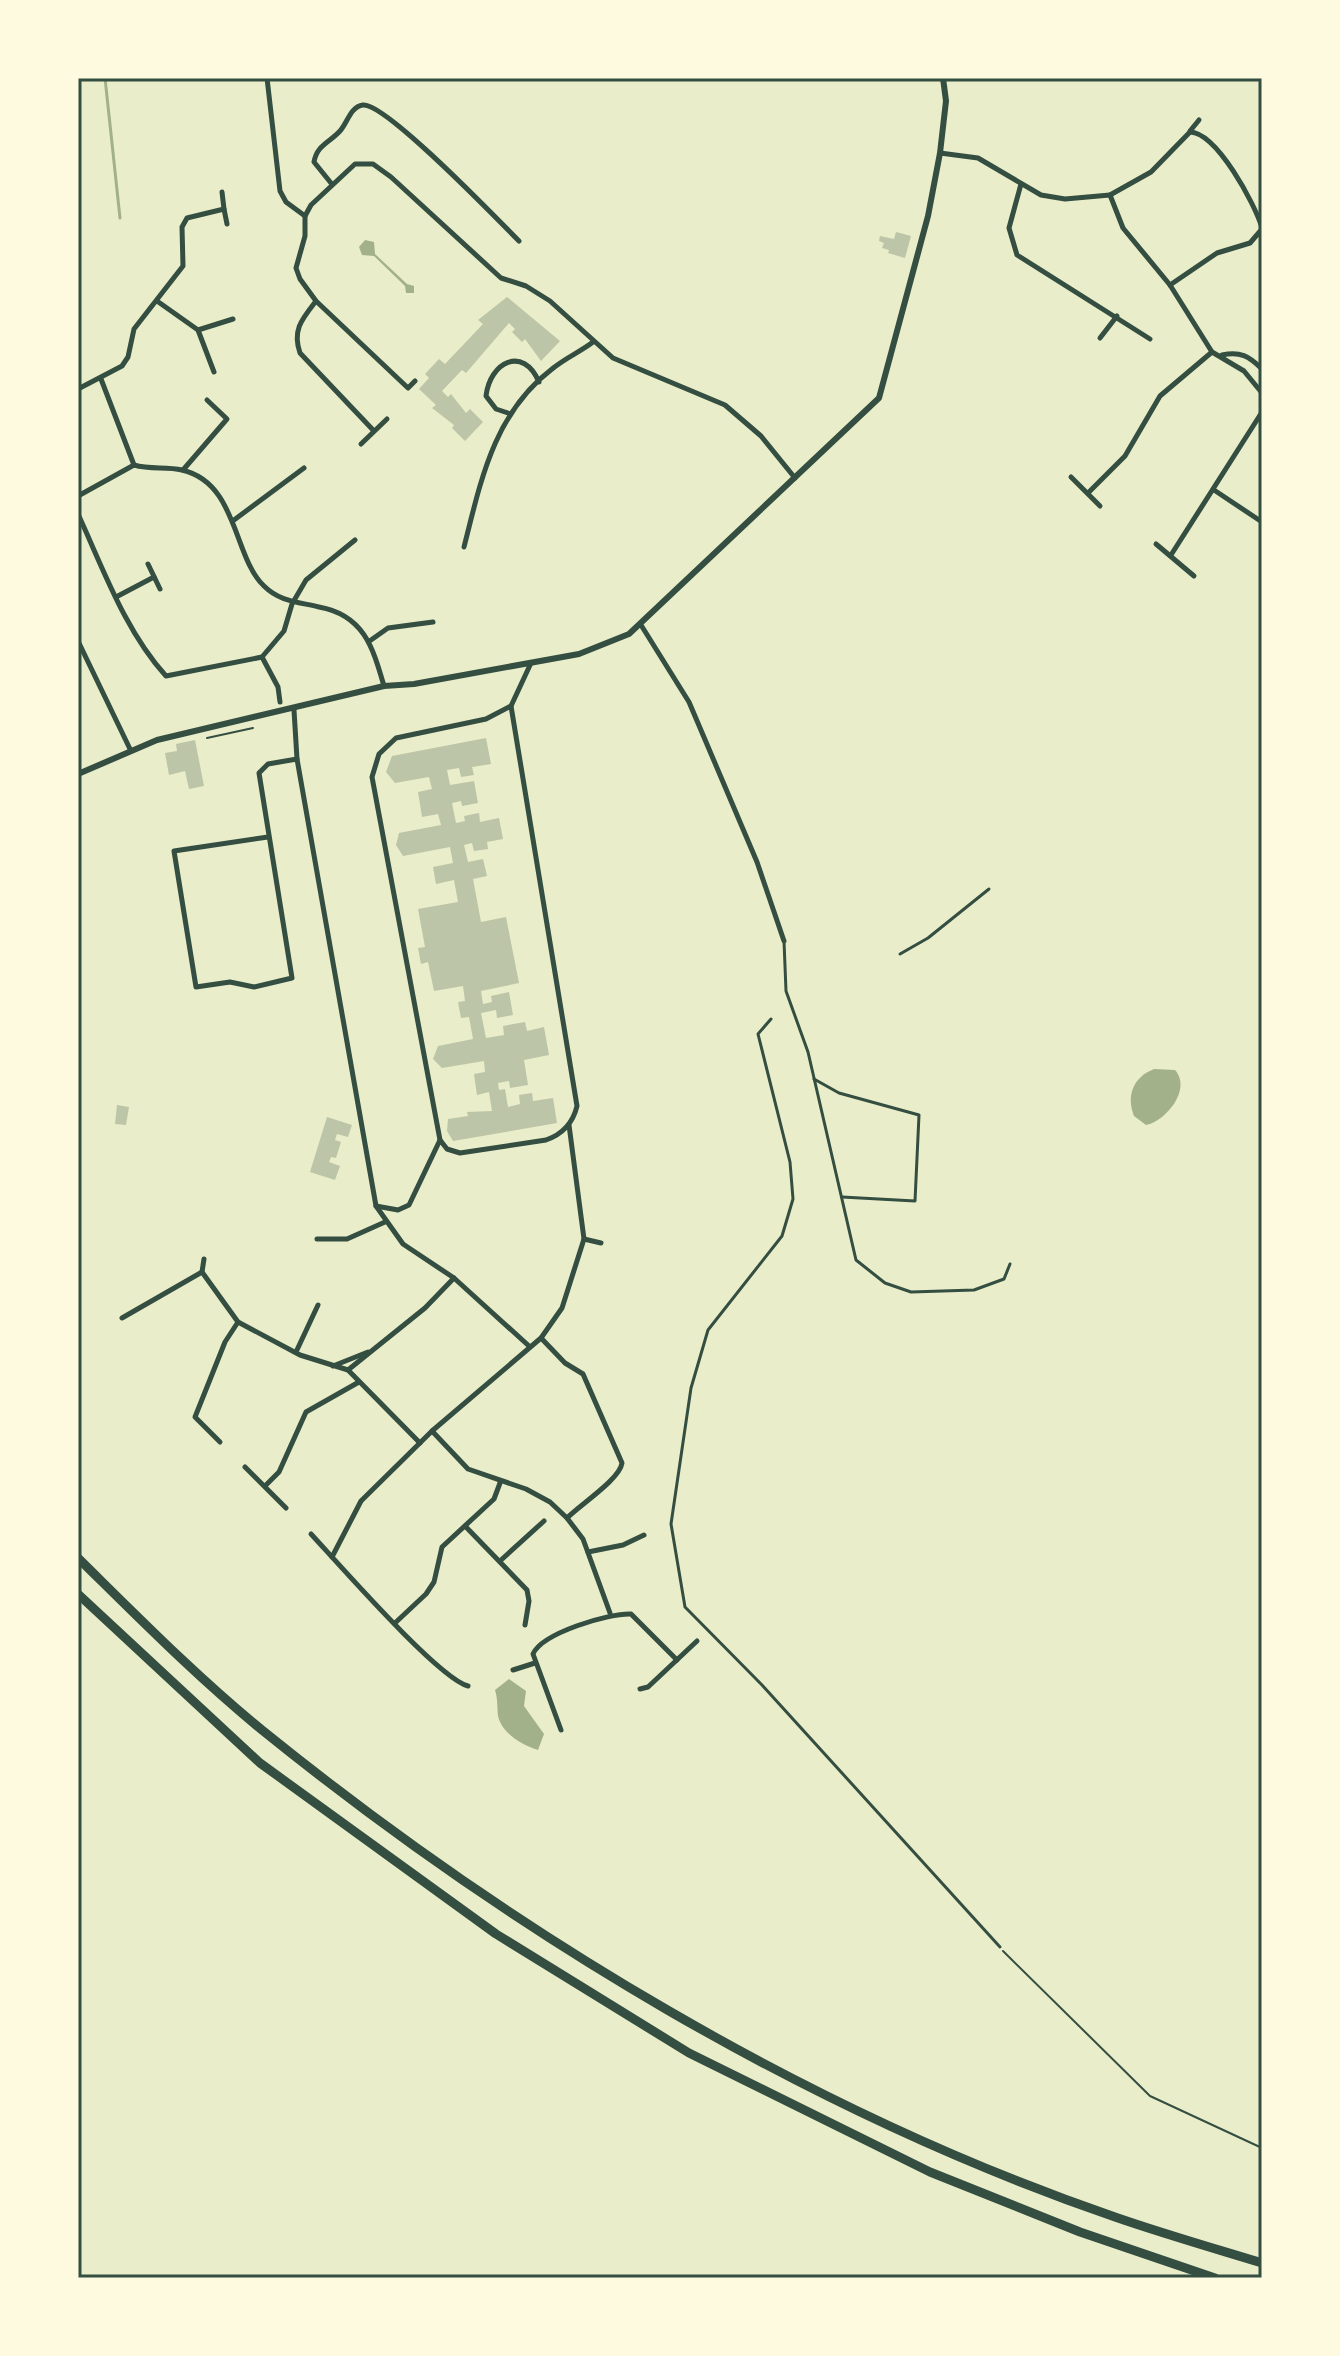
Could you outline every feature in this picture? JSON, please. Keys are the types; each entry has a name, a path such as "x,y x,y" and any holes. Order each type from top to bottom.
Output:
{"highway":[{"path":"78,1558 261,1729 366,1809 472,1889 699,2029 936,2146 1113,2217 1262,2263"},
{"path":"78,1594 260,1763 496,1934 689,2053 930,2172 1080,2232 1215,2278"}],"street":[{"path":"267,78 280,191 286,202 305,216"},
{"path":"78,774 130,749 384,686 414,684 579,654 641,625 879,398 928,216 946,101 943,78"},
{"path":"331,183 314,162 316,152 341,131 352,111 361,105 374,107 405,131 519,241"},
{"path":"940,153 978,158 1041,195 1058,198 1110,195 1151,172 1199,120"},
{"path":"1170,285 1217,253 1250,243 1262,228 1221,153 1207,138 1190,132"},
{"path":"415,381 408,388 316,301 296,268 296,257 305,236 305,216 348,167 373,164 501,278 526,286 550,301 613,358 725,405 761,436 795,478"},
{"path":"1021,184 1009,228 1017,255 1075,295 1117,316 1150,339"},
{"path":"222,192 227,224"},
{"path":"1110,195 1123,228 1170,285 1212,352 1244,371 1262,393"},
{"path":"78,389 122,366 131,349 134,329 183,266 182,227 187,218 224,209"},
{"path":"157,301 198,330 214,372"},
{"path":"316,301 297,327 295,340 300,353 374,431"},
{"path":"1100,338 1117,316"},
{"path":"198,330 233,319"},
{"path":"464,547 488,453 508,413 551,369 593,342"},
{"path":"1088,493 1125,456 1160,396 1212,352"},
{"path":"1221,356 1235,352 1244,354 1262,369"},
{"path":"508,413 496,409 486,396 488,383 496,368 509,361 521,362 534,369 539,382"},
{"path":"101,379 134,465"},
{"path":"183,470 227,419 207,400"},
{"path":"1171,555 1262,412"},
{"path":"361,444 387,419"},
{"path":"78,496 134,465 151,470 183,470 212,491 234,520 248,564 263,586 292,604 321,607 343,614 371,640 384,686"},
{"path":"234,520 304,468"},
{"path":"1071,477 1100,506"},
{"path":"1214,490 1262,522"},
{"path":"78,514 116,597 147,653 166,676 262,657 284,631 292,604 314,572 355,540"},
{"path":"1156,544 1194,576"},
{"path":"148,564 160,589"},
{"path":"116,597 154,577"},
{"path":"371,640 388,628 433,622"},
{"path":"641,625 689,702 757,862 784,941"},
{"path":"78,641 130,749"},
{"path":"262,657 278,687 280,702"},
{"path":"511,706 486,719 396,738 379,754 372,777 440,1140 447,1149 472,1152 560,1135 569,1125 577,1106 511,706 531,663"},
{"path":"294,710 297,759 376,1206 403,1244 454,1278 529,1346"},
{"path":"268,837 174,851 196,987 230,982 254,987 292,978 259,773 268,764 297,759"},
{"path":"332,1557 361,1501 432,1431 541,1338 562,1308 584,1239 569,1125"},
{"path":"376,1206 398,1210 409,1205 440,1140"},
{"path":"317,1239 347,1239 385,1222"},
{"path":"584,1239 601,1243"},
{"path":"204,1259 202,1272 238,1322 296,1352 348,1370 420,1443"},
{"path":"122,1318 202,1272"},
{"path":"348,1370 425,1308 454,1278"},
{"path":"296,1352 318,1305"},
{"path":"220,1442 195,1417 225,1342 238,1322"},
{"path":"541,1338 565,1363 583,1374 622,1463 615,1479 593,1492 567,1518"},
{"path":"332,1367 376,1349"},
{"path":"265,1486 279,1472 306,1412 359,1382"},
{"path":"432,1431 468,1469 500,1483 526,1489 550,1502 567,1518 588,1552 610,1613"},
{"path":"245,1467 286,1508"},
{"path":"395,1623 426,1594 434,1582 442,1547 494,1499 500,1483"},
{"path":"500,1561 544,1521"},
{"path":"465,1526 529,1594 525,1625"},
{"path":"311,1534 456,1683 468,1686"},
{"path":"588,1552 623,1545 644,1535"},
{"path":"561,1730 535,1663 537,1644 610,1613 631,1614 643,1622 677,1660"},
{"path":"640,1689 648,1687 697,1641"},
{"path":"513,1670 535,1663"}],"lane":[{"path":"900,954 928,938 989,889"},
{"path":"784,941 786,991 814,1079 856,1260 885,1283 911,1292 974,1290 1004,1279 1010,1264"},
{"path":"771,1019 758,1034 790,1162 793,1199 782,1236 708,1330 691,1388 671,1524 685,1607 762,1685 1000,1947"},
{"path":"814,1079 839,1093 919,1115 915,1201 842,1197"}],"path":[{"path":"207,738 253,728"},
{"path":"1000,1947 1150,2096 1262,2148"}],"shaded area":[{"path":"365,240 374,242 375,254 407,284 414,286 414,293 406,293 405,286 374,256 362,255 359,247"},
{"path":"1154,1069 1175,1070 1179,1078 1179,1095 1168,1111 1146,1125 1134,1116 1131,1094 1136,1082"},
{"path":"509,1679 526,1691 524,1706 544,1734 538,1750 514,1738 500,1722 495,1690"}],"building":[{"path":"896,232 911,236 905,258 888,253 889,250 882,248 884,243 879,241 880,236 894,239"},
{"path":"507,297 560,341 541,361 525,339 522,342 512,332 515,329 509,323 466,373 462,370 442,391 448,397 451,394 466,413 470,409 483,422 465,441 452,428 454,425 432,408 436,405 419,389 429,378 425,374 439,359 445,364 483,324 478,320"},
{"path":"486,738 491,764 472,767 474,775 461,777 459,768 447,770 450,785 474,781 478,803 462,806 461,801 452,803 456,823 465,821 464,816 479,813 480,822 499,818 503,839 487,842 488,849 474,851 472,843 464,845 468,862 483,859 487,876 473,879 481,922 506,917 519,983 481,991 483,1004 492,1002 491,996 509,992 513,1015 497,1018 496,1010 481,1013 486,1038 504,1035 503,1026 525,1022 527,1031 544,1027 549,1055 524,1060 528,1085 510,1088 509,1081 498,1083 499,1090 505,1089 508,1107 520,1104 519,1095 532,1093 533,1101 553,1098 557,1123 453,1141 447,1131 448,1119 468,1116 467,1112 492,1111 489,1092 477,1095 474,1074 485,1072 484,1061 442,1068 433,1059 438,1046 473,1039 469,1017 461,1018 458,1002 465,1001 463,986 434,991 428,962 421,964 418,948 425,947 418,909 458,902 454,880 436,884 433,867 453,863 450,847 403,856 396,845 399,833 441,825 438,814 422,817 418,792 432,789 429,777 395,783 386,772 392,756"},
{"path":"195,740 204,786 189,789 185,771 169,775 165,753 177,751 176,744"},
{"path":"117,1105 129,1107 126,1125 115,1124"},
{"path":"327,1117 352,1125 348,1137 337,1134 335,1140 341,1142 336,1158 331,1157 329,1162 340,1166 335,1180 310,1172"}],"waterway":[{"path":"105,78 120,218"}]}
